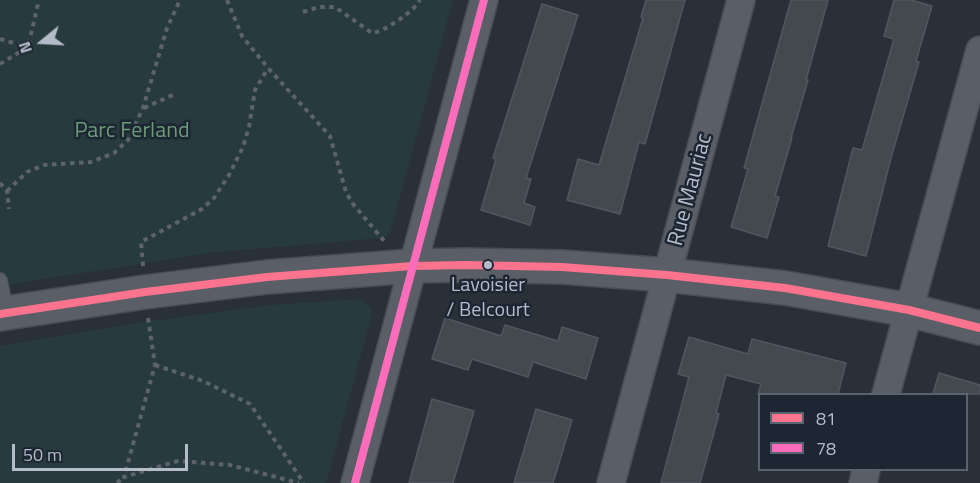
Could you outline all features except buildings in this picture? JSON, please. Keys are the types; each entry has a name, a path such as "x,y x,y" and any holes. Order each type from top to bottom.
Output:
{"street":[{"path":"355,483 484,0"},
{"name":"Rue Mauriac","path":"611,483 741,0"},
{"path":"886,393 979,59"},
{"path":"3,314 145,292 267,277 412,266 562,267 667,275 785,288 909,310 980,328"}],"lane":[{"path":"2,274 3,314"}],"path":[{"path":"0,64 28,47 39,0"},
{"path":"7,191 27,172 44,165 91,162 114,153 128,140 143,108 167,28 180,0"},
{"path":"227,0 242,36 330,136 346,192 353,204 384,241 412,266"},
{"path":"303,12 320,7 335,7 372,33 381,31 399,20 420,0"},
{"path":"0,39 35,49"},
{"path":"124,477 155,365 141,242 202,209 214,198 243,147 249,128 255,90 268,68"},
{"path":"143,108 175,94"},
{"path":"0,183 7,191 9,209"},
{"path":"155,365 203,381 250,404 304,483"},
{"path":"117,483 124,477 178,461 230,465 299,483"}],"green space":[{"name":"Parc Ferland","path":"0,0 453,0 390,234 382,238 216,252 0,286"},
{"path":"361,299 370,306 372,314 326,483 0,483 0,346 144,322 270,305"}],"transit line":[{"name":"78","path":"355,483 484,0"},
{"name":"81","path":"0,314 145,292 267,277 412,266 466,265 562,267 667,275 785,288 909,310 980,328"}],"place":[{"name":"Lavoisier / Belcourt","path":"488,265"}]}
